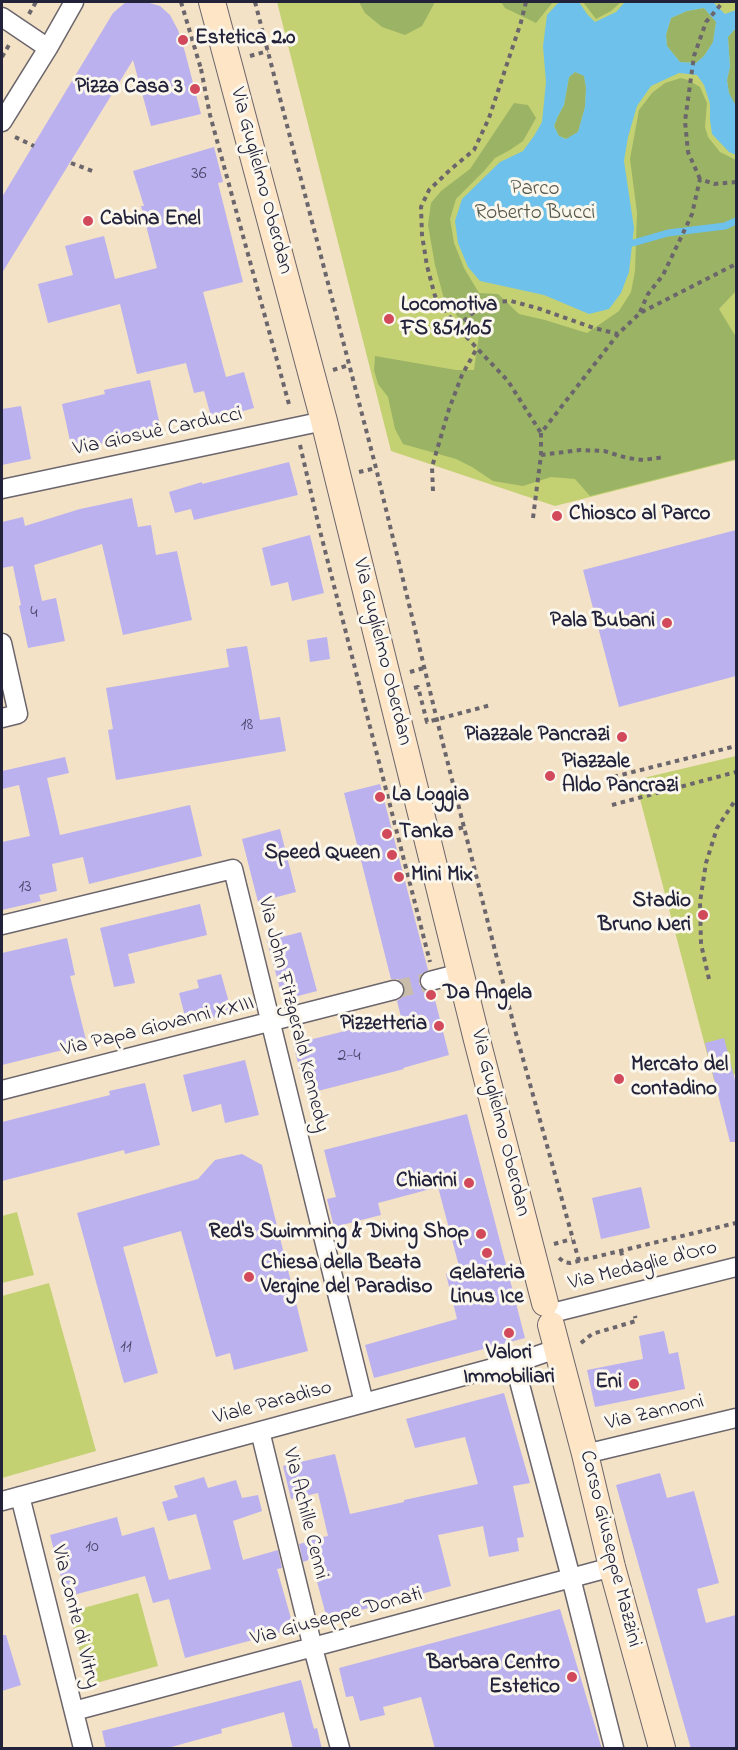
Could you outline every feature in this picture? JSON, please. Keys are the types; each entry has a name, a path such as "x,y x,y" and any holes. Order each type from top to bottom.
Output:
{"main road":[{"name":"Via Guglielmo Oberdan","path":"212,2 324,421 461,973 558,1327"},
{"name":"Corso Giuseppe Mazzini","path":"558,1327 612,1567 662,1749"}],"street":[{"path":"2,122 74,2"},
{"path":"2,17 48,48"},
{"name":"Via Giosuè Carducci","path":"2,489 324,421"},
{"path":"2,644 18,714 2,718"},
{"name":"Via John Fitzgerald Kennedy","path":"2,926 233,870 364,1403"},
{"path":"431,977 461,973"},
{"name":"Via Papa Giovanni XXIII","path":"2,1090 394,990"},
{"name":"Via Medaglie d'Oro","path":"558,1327 736,1268"},
{"name":"Viale Paradiso","path":"2,1501 514,1362 558,1327"},
{"name":"Corso Giuseppe Mazzini","path":"514,1362 614,1749"},
{"name":"Via Zannoni","path":"585,1454 736,1418"},
{"name":"Via Achille Cenni","path":"260,1431 340,1749"},
{"name":"Via Conte di Vitry","path":"20,1496 83,1749"},
{"name":"Via Giuseppe Donati","path":"74,1711 612,1567"}],"path":[{"path":"180,2 201,69 210,115 291,414"},
{"path":"255,2 376,468 515,1030 579,1261"},
{"path":"526,2 496,98 474,150 429,190 422,207 427,267 435,296 457,327 508,381 541,433 541,455 532,518"},
{"path":"640,313 648,294 663,275 692,214 700,179 688,152 685,121 694,56 706,22 723,2"},
{"path":"252,56 268,51"},
{"path":"201,69 209,68"},
{"path":"71,163 95,172"},
{"path":"700,179 714,184 736,182"},
{"path":"541,433 618,333 640,313 736,264"},
{"path":"457,327 475,311 491,302 511,301 594,328 618,333"},
{"path":"433,491 432,466 449,409 462,375 477,348"},
{"path":"333,370 349,365"},
{"path":"299,442 431,977"},
{"path":"541,455 580,450 603,451 643,460 665,457"},
{"path":"358,472 376,468"},
{"path":"409,672 424,668"},
{"path":"418,687 427,722 491,705"},
{"path":"605,779 736,746"},
{"path":"612,805 736,772"},
{"path":"709,980 701,944 700,902 706,863 717,828 736,799"},
{"path":"449,831 464,827"},
{"path":"572,1239 554,1245 557,1257 564,1262 579,1261 736,1223"},
{"path":"621,1251 623,1260"},
{"path":"558,1327 583,1340 592,1334 635,1318"}],"green space":[{"name":"Parco Roberto Bucci","path":"277,2 736,2 736,460 555,506 391,451"},
{"path":"359,2 435,2 422,26 405,35 382,27 365,13"},
{"path":"501,2 553,2 536,23 505,8"},
{"path":"583,2 621,2 611,11 596,19"},
{"path":"704,8 716,22 713,42 704,56 696,63 680,62 667,46 666,35 671,18 687,11"},
{"path":"736,28 736,106 729,93 727,80 730,67 728,37"},
{"path":"575,72 584,75 585,107 578,132 567,139 559,136 554,126 564,105 569,77"},
{"path":"681,78 700,87 707,103 705,127 708,137 720,152 736,160 736,291 719,309 736,337 736,459 590,496 575,479 551,477 523,486 493,481 456,459 403,444 395,429 388,397 378,384 374,370 375,356 456,370 474,370 479,335 467,329 444,299 428,225 431,203 441,191 470,169 514,103 528,105 536,118 523,141 495,158 456,199 450,219 454,243 464,268 479,293 498,294 519,314 587,333 619,311 631,292 635,271 637,213 630,159 639,110 652,93 665,83"},
{"name":"Stadio Bruno Neri","path":"736,756 736,1074 714,1080 635,780"},
{"path":"17,1212 34,1275 2,1283 2,1216"},
{"path":"49,1283 96,1451 2,1478 2,1296"},
{"path":"138,1593 158,1666 89,1685 69,1612"}],"water":[{"path":"559,2 579,2 595,22 616,12 625,2 713,2 725,14 736,10 736,28 728,37 730,67 727,80 729,93 736,106 736,155 729,152 712,134 710,104 704,85 697,75 679,73 651,86 637,106 624,161 634,228 629,272 621,293 609,309 589,314 544,295 480,281 468,267 458,243 455,221 462,199 500,162 523,151 542,122 546,82 543,46 547,15","holes":["704,8 716,22 713,42 704,56 696,63 680,62 667,46 666,35 671,18 687,11","575,72 584,76 585,107 578,132 566,139 559,136 554,126 564,105 569,77"]}],"building":[{"path":"126,2 146,2 160,6 170,15 185,52 201,114 151,126 133,60 2,273 2,197 113,13"},
{"path":"214,147 223,182 218,183 243,282 203,292 226,377 244,372 254,408 212,420 204,391 194,393 186,363 137,374 120,304 48,323 38,284 73,275 65,246 104,236 115,279 157,268 141,206 144,206 133,171"},
{"path":"150,380 161,430 72,450 62,404 105,394 104,390"},
{"path":"21,406 31,459 2,465 2,409"},
{"path":"289,462 298,495 194,520 191,509 175,513 169,492"},
{"path":"132,498 138,527 151,525 156,555 177,551 192,620 123,635 102,544 34,565 42,601 56,598 65,641 28,648 13,566 2,568 2,522 23,517 25,526 80,509"},
{"name":"Pala Bubani","path":"736,530 736,676 619,707 583,570"},
{"path":"310,535 324,593 292,601 288,582 271,586 262,548"},
{"path":"327,637 330,659 310,662 307,640"},
{"path":"247,646 260,720 280,717 286,751 116,780 108,730 113,729 106,688 229,667 226,649"},
{"path":"65,757 69,773 47,778 60,835 190,805 202,856 89,884 83,857 52,864 57,891 39,895 41,901 2,910 2,842 30,836 19,785 2,789 2,771"},
{"path":"380,784 428,970 419,977 419,984 426,992 433,992 449,1055 306,1094 293,1044 401,1017 397,1001 405,994 405,987 398,979 391,979 344,793"},
{"path":"280,829 296,892 258,902 242,839"},
{"path":"200,904 207,935 128,954 135,983 114,987 100,928"},
{"path":"301,932 317,991 283,1000 267,941"},
{"path":"67,938 75,975 70,976 87,1044 2,1065 2,953"},
{"path":"221,974 232,1013 187,1024 179,993 199,988 197,980"},
{"path":"724,1038 736,1084 736,1142 730,1142 705,1043"},
{"path":"245,1060 259,1115 225,1123 221,1104 192,1112 183,1075"},
{"path":"145,1083 160,1145 125,1154 124,1150 2,1181 2,1122 110,1095 109,1091"},
{"path":"467,1114 525,1338 374,1378 365,1345 457,1319 446,1274 460,1270 438,1187 378,1203 381,1215 334,1227 327,1199 336,1197 324,1150"},
{"path":"242,1154 262,1165 308,1351 234,1370 230,1353 216,1357 181,1231 123,1247 158,1373 124,1383 77,1213 198,1179 215,1160"},
{"path":"641,1187 650,1228 601,1239 592,1198"},
{"path":"664,1331 669,1354 678,1352 685,1389 595,1407 587,1370 643,1359 639,1336"},
{"path":"504,1393 530,1483 513,1486 524,1537 517,1538 519,1551 489,1557 483,1526 438,1535 451,1586 327,1619 311,1559 303,1562 299,1544 307,1542 306,1540 328,1536 318,1493 291,1499 283,1466 335,1454 350,1514 478,1484 465,1437 415,1448 406,1419"},
{"path":"660,1473 667,1498 694,1491 719,1583 697,1589 706,1623 736,1615 736,1749 691,1749 616,1485"},
{"path":"204,1477 208,1488 236,1480 242,1498 258,1495 262,1511 233,1521 243,1560 278,1550 282,1568 277,1569 294,1629 185,1658 169,1599 153,1603 145,1576 66,1597 50,1535 117,1517 122,1536 154,1527 169,1580 211,1569 196,1514 168,1521 162,1502 178,1497 174,1486"},
{"path":"560,1609 602,1749 435,1749 421,1697 383,1707 385,1715 360,1721 353,1696 346,1697 339,1668"},
{"path":"2,1635 6,1635 21,1685 2,1691"},
{"path":"301,1680 314,1729 317,1728 322,1749 293,1749 284,1712 221,1729 222,1733 164,1749 106,1749 102,1731"}],"waterway":[{"path":"633,243 668,233 725,226 736,221"}],"tunnel":[{"path":"394,990 430,981"}],"place":[{"name":"Estetica 2.0","path":"183,40"},
{"name":"Pizza Casa 3","path":"195,89"},
{"name":"Cabina Enel","path":"88,221"},
{"name":"Locomotiva FS 851.105","path":"389,319"},
{"name":"Chiosco al Parco","path":"557,516"},
{"name":"Pala Bubani","path":"667,623"},
{"name":"Piazzale Pancrazi","path":"622,737"},
{"name":"Piazzale Aldo Pancrazi","path":"550,776"},
{"name":"La Loggia","path":"380,797"},
{"name":"Tanka","path":"387,834"},
{"name":"Speed Queen","path":"392,855"},
{"name":"Mini Mix","path":"399,877"},
{"name":"Stadio Bruno Neri","path":"703,915"},
{"name":"Da Angela","path":"431,995"},
{"name":"Pizzetteria","path":"439,1026"},
{"name":"Mercato del contadino","path":"619,1079"},
{"name":"Chiarini","path":"469,1183"},
{"name":"Red's Swimming & Diving Shop","path":"481,1234"},
{"name":"Gelateria Linus Ice","path":"487,1253"},
{"name":"Chiesa della Beata Vergine del Paradiso","path":"249,1277"},
{"name":"Valori Immobiliari","path":"509,1333"},
{"name":"Eni","path":"634,1384"},
{"name":"Barbara Centro Estetico","path":"572,1677"}]}
